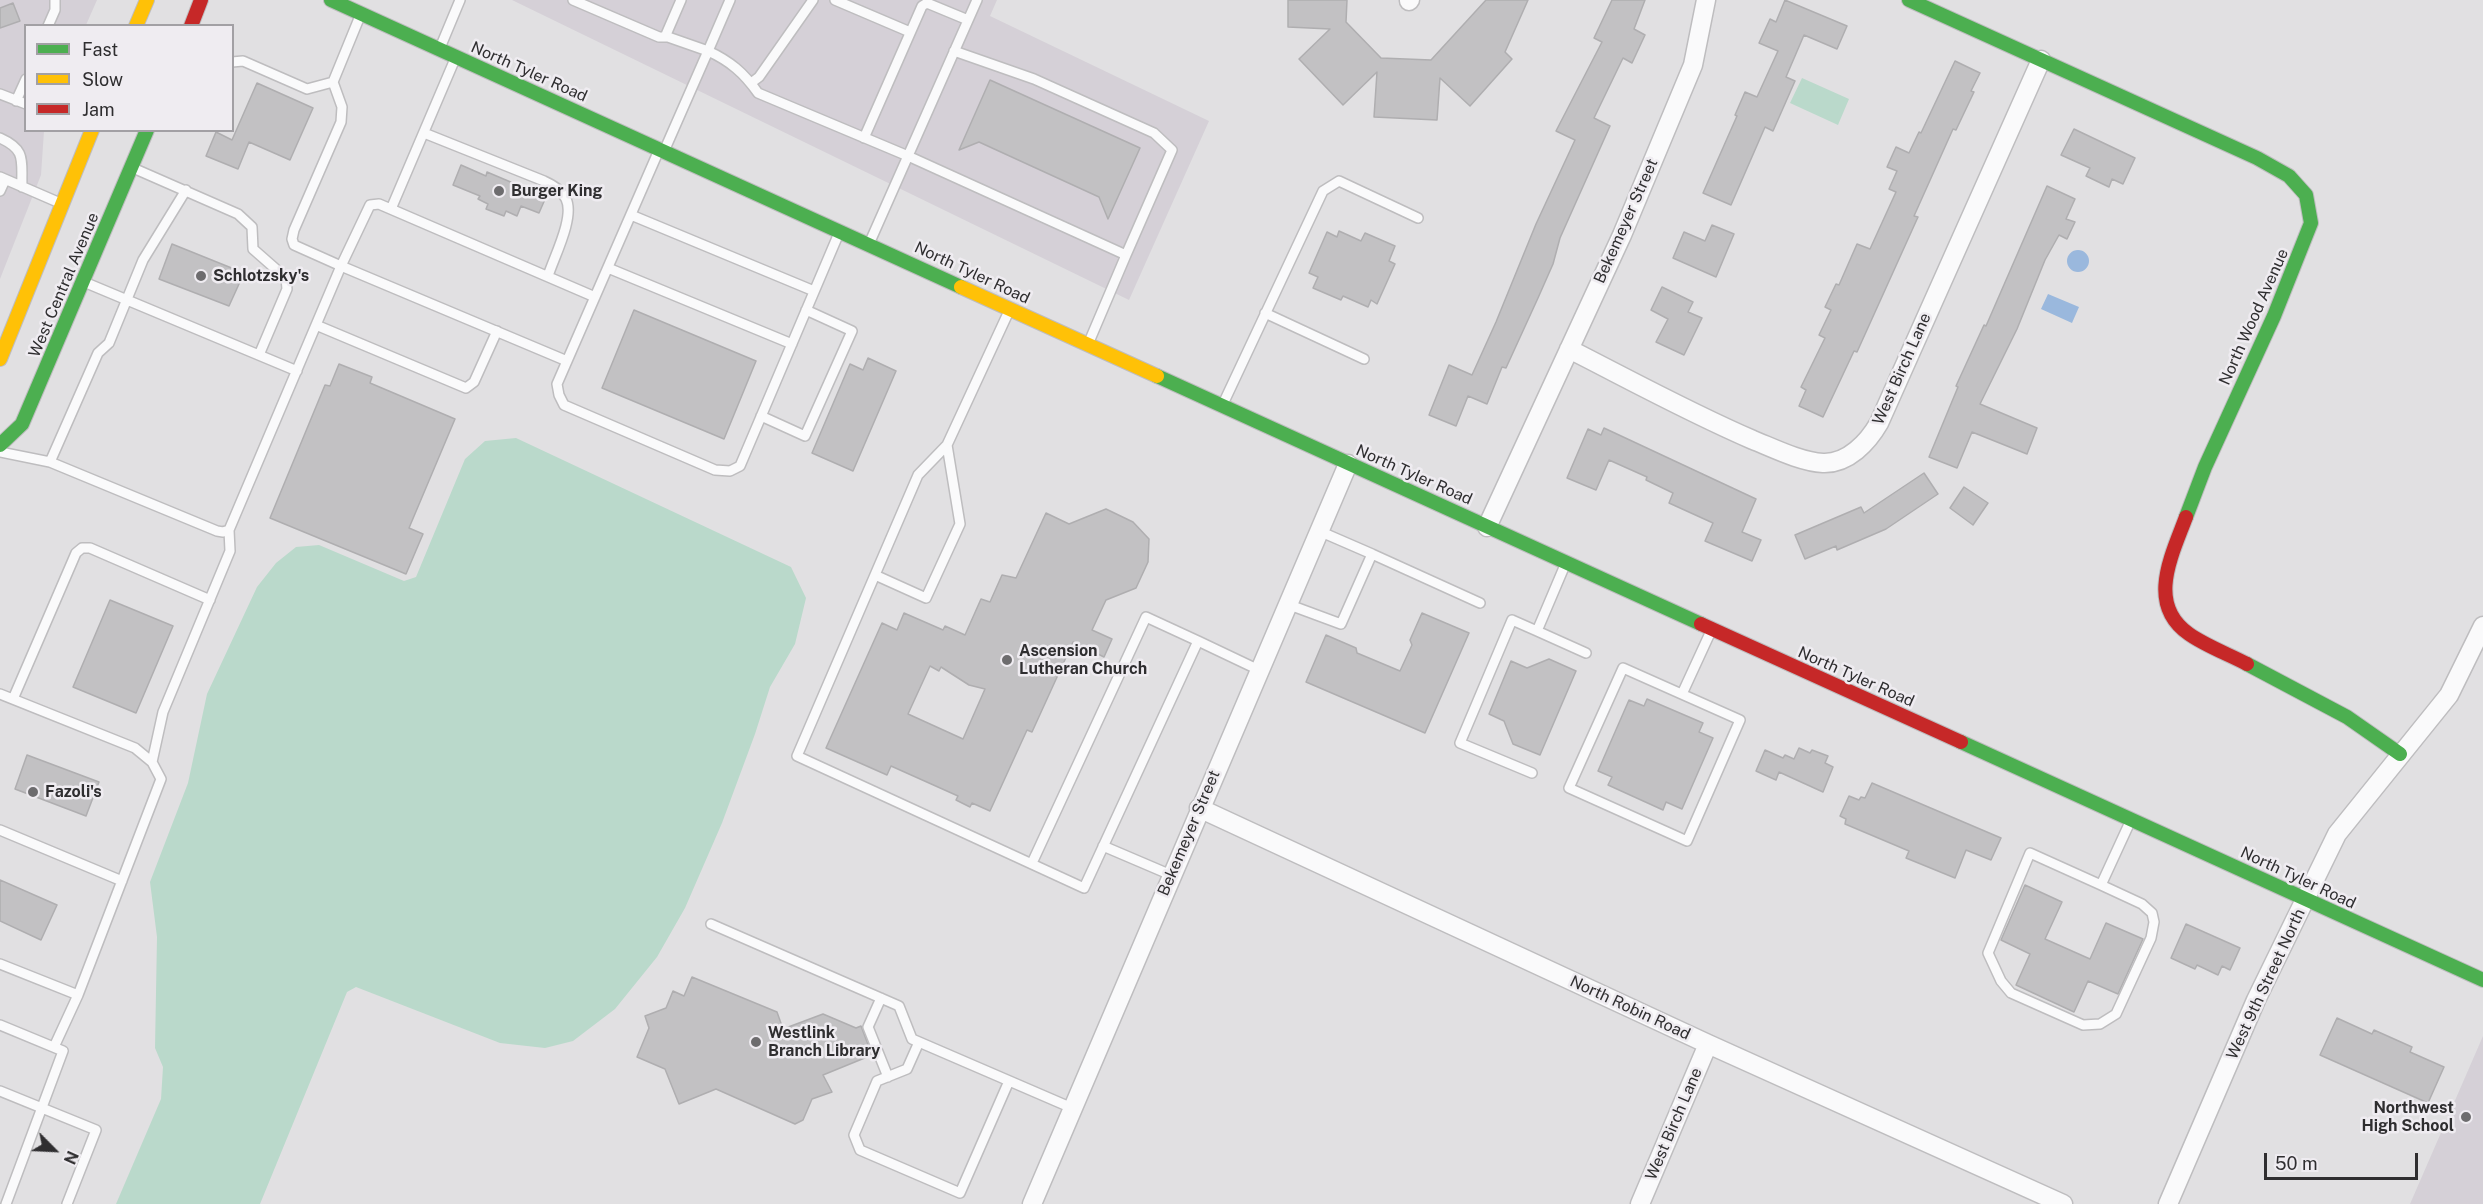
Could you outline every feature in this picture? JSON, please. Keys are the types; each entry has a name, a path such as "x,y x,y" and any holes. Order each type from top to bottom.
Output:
{"main road":[{"path":"137,24 147,0"},
{"path":"192,24 201,0"},
{"name":"North Tyler Road","path":"331,0 2483,980"},
{"name":"North Wood Avenue","path":"1909,0 2257,158 2289,176 2306,195 2311,223 2274,316 2205,467 2168,564 2164,584 2165,598 2175,619 2188,634 2348,717 2400,754"},
{"name":"West Central Avenue","path":"0,358 92,132"},
{"name":"West Central Avenue","path":"0,445 22,424 146,132"}],"street":[{"name":"Bekemeyer Street","path":"1487,527 1622,235 1693,65 1706,0"},
{"name":"West Birch Lane","path":"1569,349 1704,418 1785,453 1823,463 1848,456 1869,440 1879,423 2041,60"},
{"name":"Bekemeyer Street","path":"1032,1204 1199,807 1348,464"},
{"name":"West 9th Street North","path":"2168,1204 2256,1000 2337,834 2449,695 2483,626"},
{"name":"North Robin Road","path":"1199,807 1708,1044 2062,1204"},
{"name":"West Birch Lane","path":"1640,1204 1708,1044"}],"lane":[{"path":"49,24 55,10 56,0"},
{"path":"440,50 460,0"},
{"path":"573,0 659,37 708,51 726,59 743,73 758,93 908,156 1126,255"},
{"path":"665,37 681,0"},
{"path":"730,0 631,215 557,384 564,405 716,470 730,471 740,466 840,230"},
{"path":"751,83 759,77 813,0"},
{"path":"835,0 910,32"},
{"path":"869,244 977,0"},
{"path":"864,138 922,6 927,3 968,20"},
{"path":"361,14 333,82 342,107 341,122 294,230 292,239 294,245 567,361"},
{"path":"954,51 1035,79 1154,133 1172,150 1088,345"},
{"path":"391,209 456,57"},
{"path":"234,62 243,61 308,89 333,82"},
{"path":"0,94 21,103"},
{"path":"424,133 544,181 556,187 566,196 569,207 568,219 548,276"},
{"path":"0,138 14,144 20,153 22,187"},
{"path":"131,167 238,214 252,227 253,249 286,278 287,289 259,355"},
{"path":"0,191 3,178 62,204"},
{"path":"1222,406 1323,191 1339,181 1418,218"},
{"path":"50,462 99,353 109,343 151,245 186,190"},
{"path":"152,762 163,712 230,551 229,530 341,266 370,206 379,204 595,297"},
{"path":"631,215 814,291"},
{"path":"608,268 792,344"},
{"path":"84,282 297,371"},
{"path":"1011,309 947,445 918,475 797,756 1084,888 1198,641"},
{"path":"761,416 806,436 852,331 806,310"},
{"path":"1265,314 1364,359"},
{"path":"316,325 466,388 474,382 497,331"},
{"path":"875,575 926,598 960,524 947,445"},
{"path":"0,452 50,462 217,531 229,530"},
{"path":"1319,531 1480,603"},
{"path":"13,699 76,553 82,548 90,548 210,600"},
{"path":"1287,604 1341,624 1372,554"},
{"path":"1537,631 1566,563"},
{"path":"1032,863 1146,617 1259,670"},
{"path":"1532,773 1460,743 1512,620 1586,653"},
{"path":"1682,694 1712,629"},
{"path":"1623,668 1682,694 1740,720 1688,841 1569,788 1623,668"},
{"path":"0,694 135,748 152,762 161,779 78,995 54,1047"},
{"path":"2101,885 2131,820"},
{"path":"0,830 122,881"},
{"path":"1103,846 1171,875"},
{"path":"2030,853 2101,885 2142,904 2152,912 2154,922 2151,938 2116,1014 2100,1024 2083,1025 2011,993 2001,981 1988,953 2030,853"},
{"path":"711,924 899,1006 912,1039 1072,1108"},
{"path":"0,964 78,995"},
{"path":"881,998 868,1027 888,1077"},
{"path":"0,1025 63,1051 6,1204"},
{"path":"919,1042 907,1069 877,1081 854,1135 860,1150 960,1193 1009,1081"},
{"path":"0,1091 96,1130 67,1204"}],"shaded area":[{"path":"0,0 97,0 86,24 24,24 24,132 44,132 41,175 0,279"},
{"path":"512,0 997,0 990,16 1209,121 1129,300"},
{"name":"Northwest High School","path":"2483,1036 2483,1204 2410,1204"}],"green space":[{"path":"1802,78 1849,99 1838,125 1790,103"},
{"path":"516,438 791,567 806,598 795,644 770,687 722,823 685,908 657,957 615,1009 573,1041 545,1048 500,1043 356,987 347,992 260,1204 116,1204 161,1099 163,1067 155,1048 157,937 150,882 188,783 207,694 257,587 276,563 296,547 319,545 404,581 416,577 465,459 485,441"}],"water":[{"path":"2078,250 2086,253 2089,261 2086,269 2078,272 2070,269 2067,261 2070,253"},
{"path":"2048,294 2079,307 2072,323 2041,309"}],"building":[{"path":"1288,0 1347,0 1346,22 1381,58 1431,60 1486,0 1528,0 1505,52 1512,59 1470,106 1440,78 1437,120 1374,117 1377,72 1343,105 1299,59 1330,29 1288,27"},
{"path":"1612,0 1645,0 1634,29 1645,35 1632,63 1623,58 1594,118 1610,126 1560,238 1553,264 1506,368 1502,367 1487,404 1468,396 1456,426 1429,415 1449,365 1472,375 1496,322 1536,224 1575,140 1556,131 1602,42 1594,38"},
{"path":"1785,0 1847,26 1837,49 1804,35 1786,77 1795,81 1773,131 1765,127 1731,205 1703,193 1737,116 1735,115 1745,92 1757,97 1778,51 1759,43 1770,19 1776,22"},
{"path":"13,3 20,21 0,28 0,8"},
{"path":"1955,61 1980,73 1971,91 1974,92 1956,130 1953,129 1914,216 1918,217 1857,352 1854,351 1823,417 1799,406 1806,390 1801,387 1825,338 1819,335 1831,310 1825,307 1836,284 1839,285 1857,244 1870,249 1896,192 1889,189 1897,171 1887,167 1896,147 1909,153"},
{"path":"990,80 1140,148 1108,219 1099,197 979,142 959,150"},
{"path":"257,83 313,108 290,160 249,142 238,169 206,156 216,132 232,140"},
{"path":"2074,129 2135,158 2123,184 2112,179 2109,187 2086,176 2090,168 2061,155"},
{"name":"Burger King","path":"461,165 486,176 487,172 546,197 539,213 521,206 517,216 506,211 504,216 486,209 488,204 478,199 480,196 453,185"},
{"path":"2047,186 2075,199 2066,219 2075,222 2067,239 2059,235 2045,260 2017,329 1980,404 2037,428 2027,454 1972,432 1957,468 1929,457 1958,387 1956,386 1984,325 1986,326"},
{"path":"1712,225 1734,234 1716,277 1673,258 1684,232 1705,241"},
{"path":"1339,231 1361,241 1365,233 1395,246 1389,261 1395,264 1377,304 1371,300 1368,307 1343,296 1341,300 1313,288 1318,277 1309,273 1327,232 1337,237"},
{"name":"Schlotzsky's","path":"172,244 244,273 229,306 159,279"},
{"path":"1662,287 1693,302 1688,312 1702,318 1684,355 1656,342 1668,319 1651,310"},
{"path":"634,310 756,361 724,439 602,388"},
{"path":"868,358 896,371 853,471 812,453 850,364 863,370"},
{"path":"339,364 372,377 370,383 455,419 409,528 423,534 406,574 270,518 325,385 330,386"},
{"path":"1604,428 1756,499 1742,532 1761,540 1752,561 1705,541 1713,523 1669,503 1673,493 1646,480 1647,477 1609,460 1596,490 1567,478 1588,429 1601,435"},
{"path":"1924,473 1938,494 1886,529 1837,550 1836,546 1805,559 1795,535 1861,507 1864,513"},
{"path":"1964,487 1988,503 1973,525 1950,508"},
{"name":"Ascension Lutheran Church","path":"1106,509 1133,522 1149,539 1148,562 1136,588 1106,600 1092,630 1112,639 1104,657 1073,642 1032,732 1027,730 990,811 972,803 970,807 956,800 958,796 891,766 887,775 826,748 882,623 897,630 904,613 943,630 945,626 965,635 981,599 990,602 1002,575 1016,578 1046,513 1069,524","holes":["930,666 939,671 941,667 969,685 985,689 963,739 908,714"]},
{"path":"110,600 173,626 136,713 73,687"},
{"path":"1422,613 1469,633 1425,733 1306,682 1326,635 1356,648 1357,653 1400,671 1412,645 1410,640"},
{"path":"1549,659 1576,671 1540,755 1513,744 1504,721 1489,714 1511,661 1527,668"},
{"path":"1647,699 1703,723 1699,732 1713,738 1682,809 1666,802 1663,810 1608,785 1612,777 1598,771 1629,700 1644,706"},
{"path":"1799,748 1810,753 1812,750 1828,756 1825,763 1833,767 1823,792 1779,772 1776,780 1756,771 1765,750 1783,758 1785,755 1794,759"},
{"path":"27,755 99,782 86,816 15,789"},
{"path":"1872,783 2001,838 1991,860 1966,850 1955,878 1906,858 1909,851 1845,824 1846,819 1840,816 1849,796 1859,800 1861,797 1865,798"},
{"path":"0,880 57,905 41,940 0,921"},
{"path":"2025,885 2062,902 2045,939 2090,959 2106,923 2143,939 2118,994 2088,981 2074,1012 2016,985 2030,954 2001,940"},
{"path":"2186,924 2240,948 2230,970 2222,966 2218,975 2197,965 2195,969 2171,958"},
{"name":"Westlink Branch Library","path":"692,977 777,1012 783,1029 823,1014 856,1028 861,1026 872,1055 823,1075 832,1092 812,1099 803,1120 795,1124 716,1089 679,1104 665,1069 637,1057 649,1028 645,1016 666,1008 673,991 684,996"},
{"path":"2337,1018 2372,1034 2374,1030 2412,1047 2410,1052 2444,1067 2428,1103 2320,1055"}],"traffic: fast":[{"path":"331,0 961,287"},
{"path":"1909,0 2257,158 2289,176 2306,195 2311,223 2274,316 2205,467 2186,517"},
{"path":"0,445 22,424 146,132"},
{"path":"1157,376 1701,624"},
{"path":"2247,664 2347,717 2400,754"},
{"path":"1961,742 2483,980"}],"traffic: slow":[{"path":"137,24 147,0"},
{"path":"0,359 91,132"},
{"path":"961,287 1157,376"}],"traffic: jam":[{"path":"192,24 201,0"},
{"path":"2186,517 2169,563 2166,578 2165,594 2168,608 2176,622 2189,634 2247,664"},
{"path":"1701,624 1961,742"}],"place":[{"name":"Burger King","path":"499,191"},
{"name":"Schlotzsky's","path":"201,276"},
{"name":"Ascension Lutheran Church","path":"1007,660"},
{"name":"Fazoli's","path":"33,792"},
{"name":"Westlink Branch Library","path":"756,1042"},
{"name":"Northwest High School","path":"2466,1117"}]}
